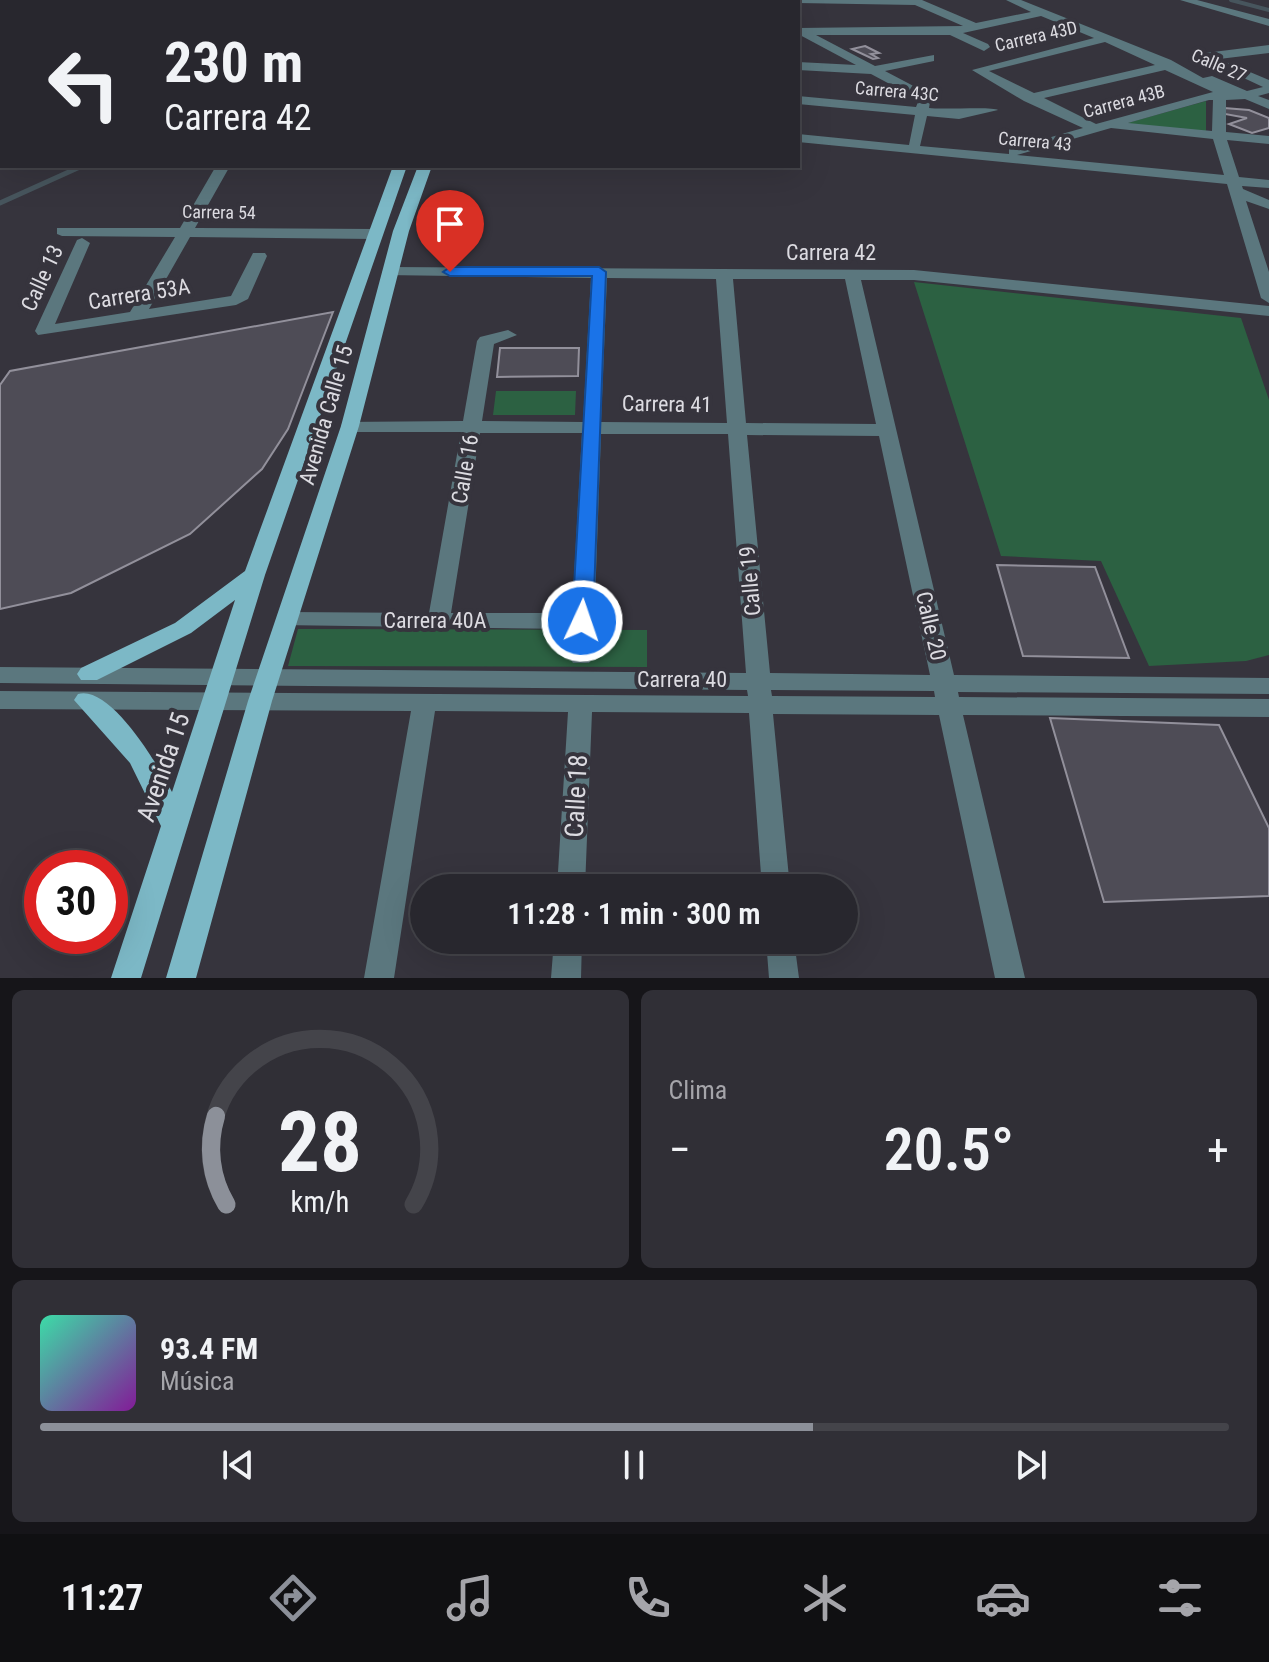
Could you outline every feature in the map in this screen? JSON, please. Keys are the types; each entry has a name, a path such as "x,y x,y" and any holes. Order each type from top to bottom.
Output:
{"main road":[{"name":"Avenida Calle 15","path":"254,575 399,168"},
{"name":"Avenida Calle 15","path":"265,689 350,426 390,272 424,168"},
{"path":"89,674 183,628 254,575"},
{"name":"Avenida 15","path":"126,978 221,688 254,575"},
{"path":"181,978 265,689"},
{"path":"86,700 130,742 163,796 174,826"}],"street":[{"path":"800,0 917,2 977,28"},
{"name":"Calle 27","path":"1011,0 1269,108"},
{"path":"1185,0 1269,23"},
{"path":"800,31 952,32 1041,13"},
{"path":"800,31 919,94 924,102 915,143"},
{"path":"952,32 984,47"},
{"name":"Carrera 43D","path":"1029,98 978,70 1103,39"},
{"path":"1269,49 1205,57 1269,87"},
{"path":"1220,53 1269,71"},
{"path":"800,66 873,70 930,58"},
{"path":"1029,98 1164,64"},
{"name":"Calle 27","path":"1164,64 1219,92"},
{"path":"1242,96 1269,87"},
{"path":"1219,92 1219,136 1269,298"},
{"name":"Carrera 43B","path":"1014,152 1219,92 1242,96"},
{"path":"1029,98 1098,126 1269,140"},
{"name":"Carrera 43C","path":"800,100 971,115 992,110"},
{"name":"Carrera 43","path":"800,135 1014,152 1231,181 1269,175"},
{"name":"Carrera 43","path":"800,135 1269,184"},
{"path":"137,315 182,232 222,168"},
{"path":"1231,181 1269,207"},
{"path":"1242,216 1269,207"},
{"name":"Carrera 54","path":"62,231 374,234"},
{"name":"Calle 13","path":"42,331 82,243"},
{"name":"Carrera 53A","path":"42,331 228,302 242,296 259,256"},
{"name":"Carrera 42","path":"390,272 852,274 977,280 1269,311"},
{"path":"581,657 599,272"},
{"name":"Calle 19","path":"724,273 775,874"},
{"name":"Calle 20","path":"852,274 1010,978"},
{"name":"Calle 16","path":"439,620 486,341 508,335"},
{"name":"Carrera 41","path":"350,426 887,430"},
{"name":"Carrera 40A","path":"288,620 582,621"},
{"name":"Carrera 40","path":"0,675 89,674 221,688 265,689 758,679 946,695 1269,708"},
{"name":"Carrera 40","path":"265,689 424,703 580,705 761,704 946,695 1269,686"},
{"name":"Carrera 40","path":"0,700 86,700 221,688"},
{"path":"379,978 424,703"},
{"name":"Calle 18","path":"572,874 580,705"},
{"path":"566,978 567,954"},
{"path":"781,954 784,978"}],"green space":[{"path":"1206,101 1206,134 1120,125"},
{"path":"914,282 1241,318 1269,400 1269,655 1246,661 1149,666 1101,561 1001,556"},
{"path":"496,391 576,391 575,415 493,415"},
{"path":"298,629 647,630 647,667 288,666"}],"building":[{"path":"865,46 879,53 871,54 878,58 873,59 852,49"},
{"path":"1224,108 1249,110 1269,118 1269,128 1252,133 1229,124 1247,118 1225,114"},
{"path":"333,312 288,429 262,469 190,534 71,593 0,609 0,385 10,371"},
{"path":"500,348 579,348 578,376 497,377"},
{"path":"997,565 1095,567 1129,658 1023,656"},
{"path":"1050,718 1219,725 1269,828 1269,896 1104,902"}],"waterway":[{"path":"1231,0 1269,10"},
{"path":"0,203 78,168"}],"route":[{"path":"450,272 599,272 582,621"}]}
